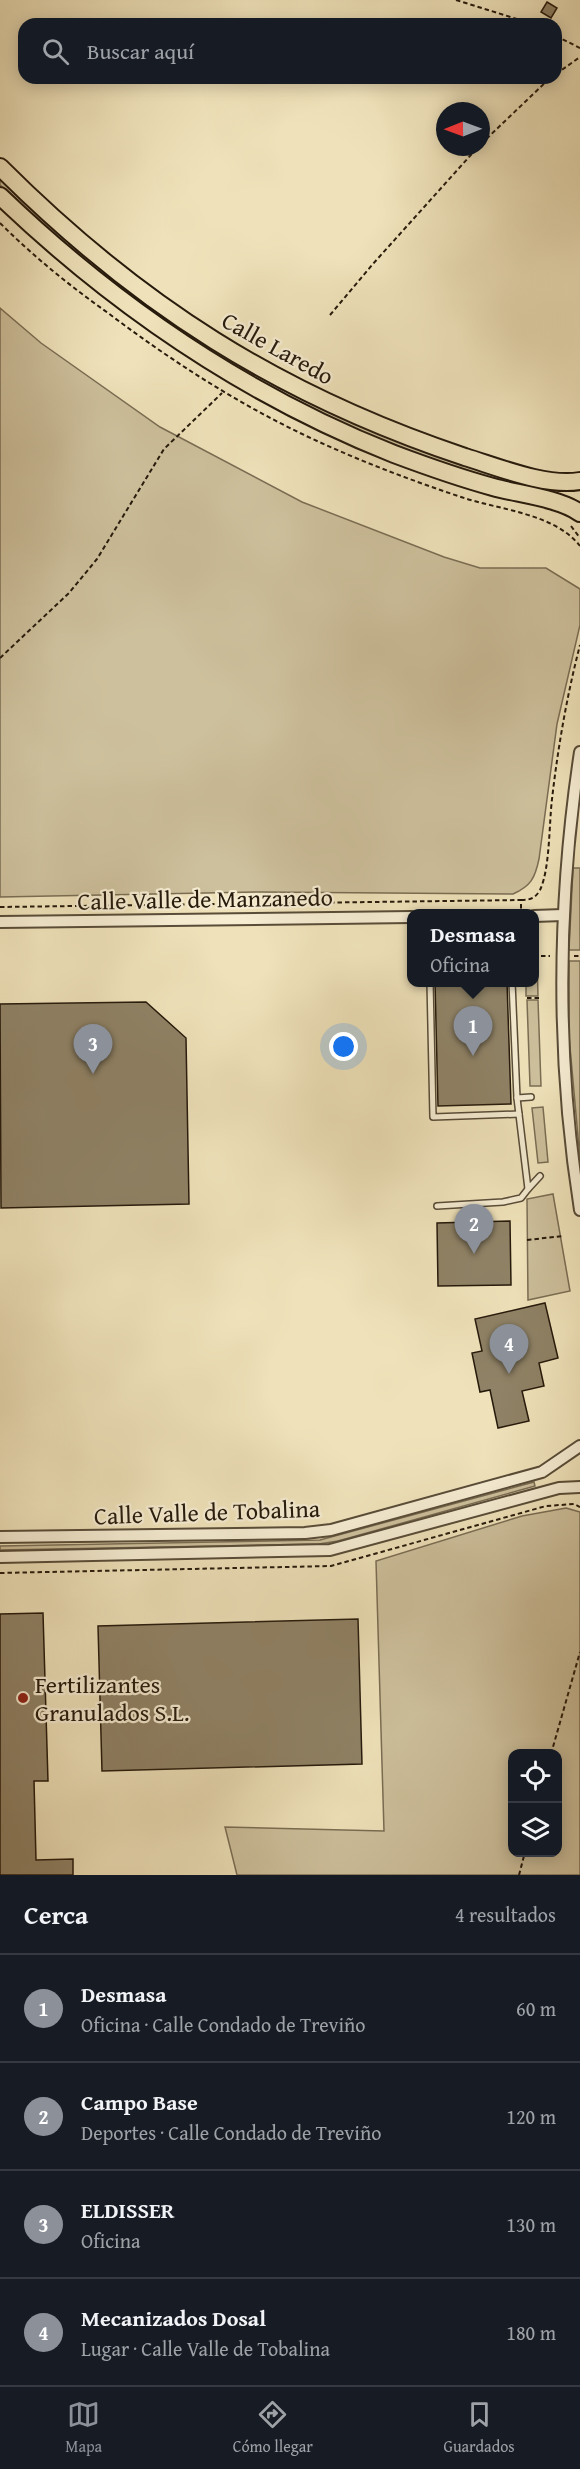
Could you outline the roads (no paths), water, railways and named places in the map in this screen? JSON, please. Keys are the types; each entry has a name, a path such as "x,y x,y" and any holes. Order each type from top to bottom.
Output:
{"main road":[{"name":"Calle Laredo","path":"0,166 71,234 145,294 179,319 260,369 361,419 415,440 488,464 551,481 580,481"},
{"name":"Calle Laredo","path":"0,196 87,274 141,317 210,363 295,410 361,441 410,460 484,484 560,504 580,513"}],"street":[{"path":"580,752 566,862 563,915 563,1053 573,1169 580,1210"},
{"path":"539,916 563,915"},
{"name":"Calle Valle de Manzanedo","path":"0,922 407,917"},
{"name":"Calle Valle de Tobalina","path":"0,1537 305,1533 331,1530 542,1472 580,1446"},
{"name":"Calle Valle de Tobalina","path":"0,1557 330,1550 550,1490 580,1487"}],"lane":[{"path":"430,987 433,1117 519,1114"},
{"path":"512,987 517,1098 528,1189"},
{"path":"517,1098 531,1097"},
{"path":"437,1206 503,1202 521,1198 540,1176"}],"place":[{"name":"Desmasa","path":"473,1056"},
{"name":"ELDISSER","path":"93,1074"},
{"name":"Campo Base","path":"474,1254"},
{"name":"Mecanizados Dosal","path":"509,1374"},
{"name":"Fertilizantes Granulados S.L.","path":"23,1698"}]}
